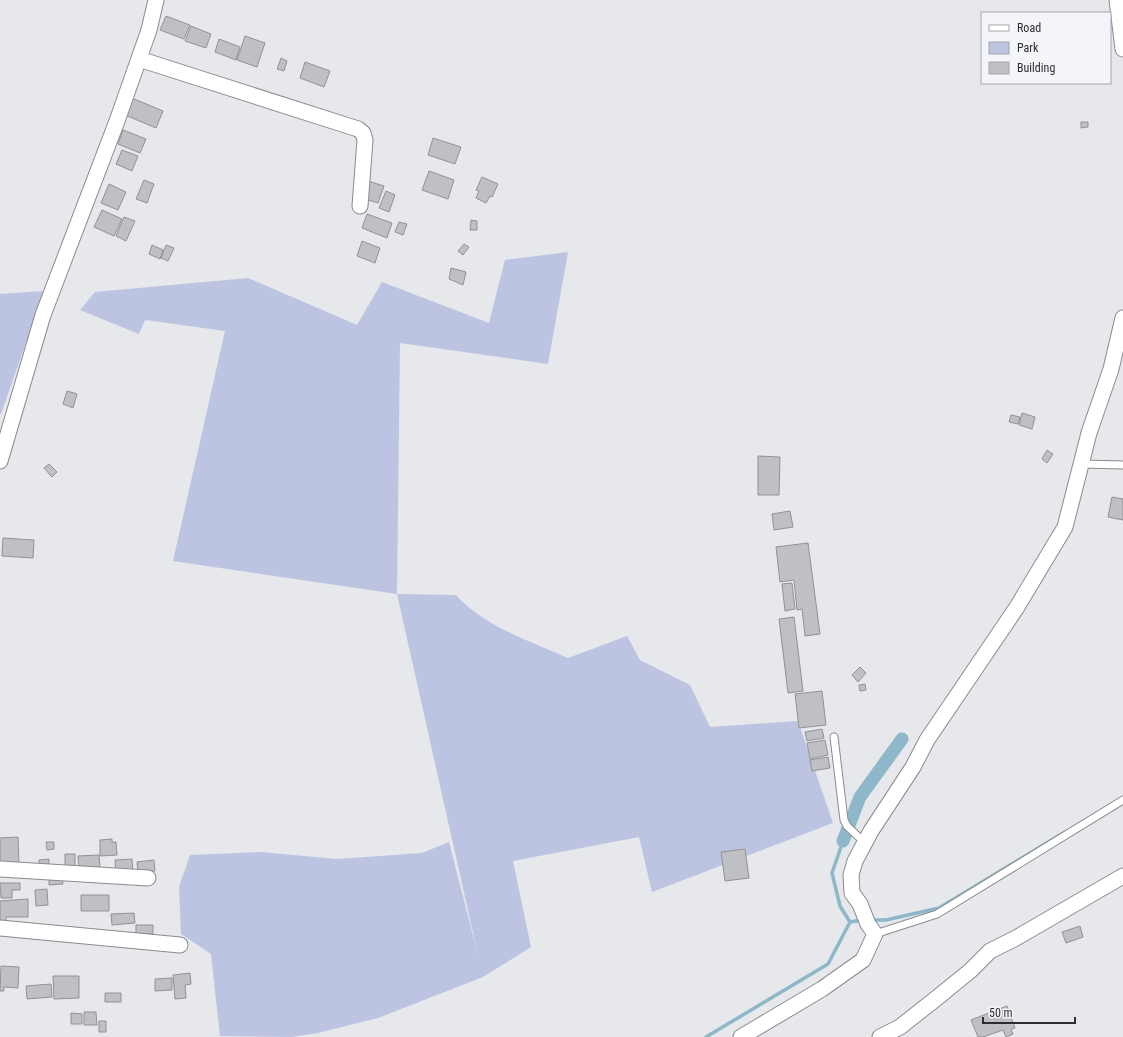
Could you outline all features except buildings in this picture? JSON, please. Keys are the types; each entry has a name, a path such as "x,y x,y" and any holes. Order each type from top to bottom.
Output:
{"street":[{"path":"0,461 43,315 139,59 149,30 156,0"},
{"path":"1117,0 1123,48"},
{"path":"139,59 358,129 363,133 365,140 360,206"},
{"path":"741,1037 822,989 863,960 871,929 860,904 852,893 851,876 862,841 913,767 927,740 1017,607 1065,527 1089,433 1111,370 1123,318"},
{"path":"0,869 148,878"},
{"path":"880,1037 900,1027 970,971 990,951 1016,938 1123,876"},
{"path":"0,928 180,945"}],"lane":[{"path":"1082,464 1123,466"},
{"path":"834,737 844,820 847,826 862,841"},
{"path":"871,929 937,914 1123,800"}],"green space":[{"path":"568,252 548,364 400,343 397,594 173,561 225,331 145,320 139,334 80,310 95,292 248,278 357,325 382,282 489,323 505,260"},
{"path":"44,291 1,414 0,414 0,294"},
{"path":"397,594 456,595 480,616 494,624 568,658 627,636 640,660 690,685 710,727 798,721 833,823 652,892 639,837 513,861 531,947 483,977 378,1018 318,1033 292,1037 220,1036 211,954 181,934 179,887 190,855 261,852 337,859 422,853 449,842 478,955"}],"waterway":[{"path":"843,841 860,797 902,739"},
{"path":"870,920 886,920 939,908 1065,832"},
{"path":"706,1037 828,964 850,922 840,906 832,873 843,841"},
{"path":"850,922 862,920"}]}
